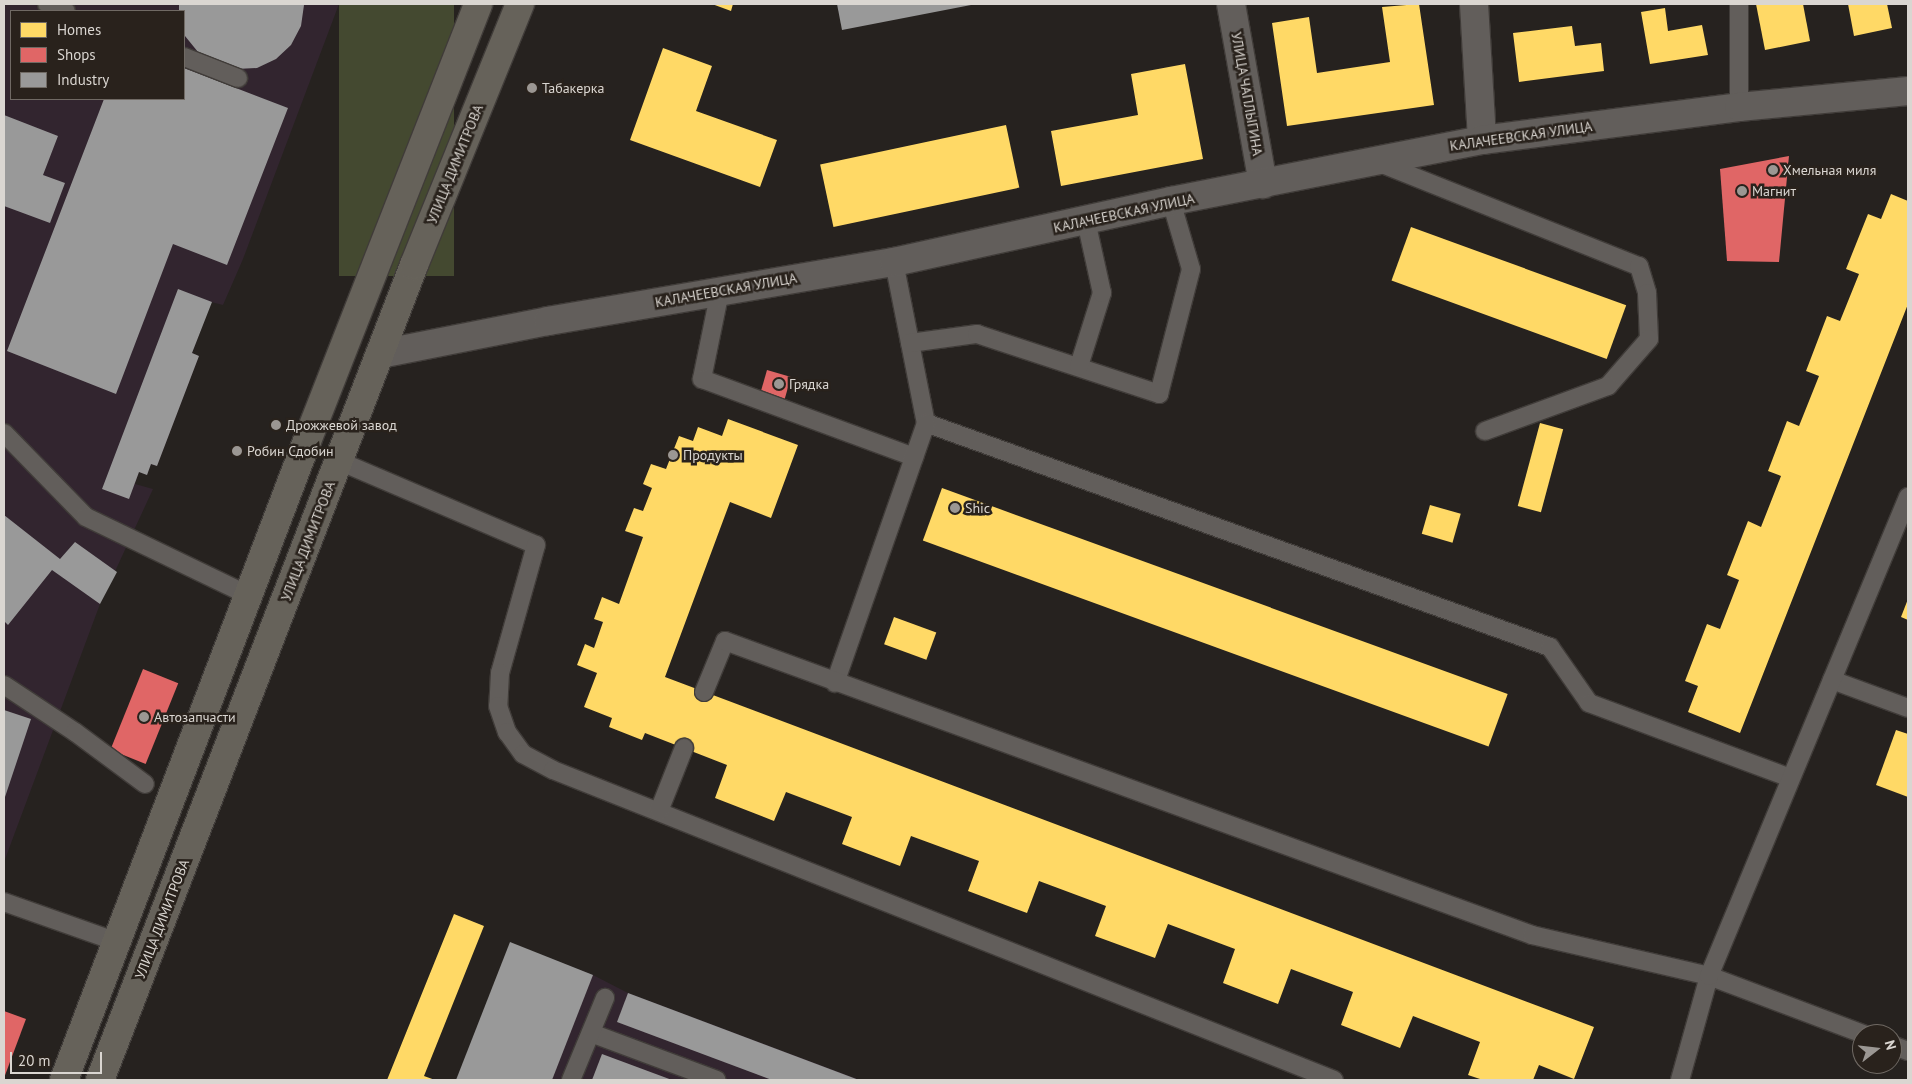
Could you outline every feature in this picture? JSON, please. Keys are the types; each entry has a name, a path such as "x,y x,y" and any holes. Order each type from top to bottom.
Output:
{"main road":[{"path":"64,1080 115,941 478,4"},
{"name":"УЛИЦА ДИМИТРОВА","path":"100,1080 380,354 520,4"},
{"name":"КАЛАЧЕЕВСКАЯ УЛИЦА","path":"344,346 380,354"}],"street":[{"name":"УЛИЦА ЧАПЛЫГИНА","path":"1231,4 1263,184"},
{"path":"1474,4 1482,140"},
{"name":"КАЛАЧЕЕВСКАЯ УЛИЦА","path":"380,354 548,321 894,262 1086,222 1171,201 1263,184 1372,160 1482,140 1738,107 1908,91"}],"lane":[{"path":"47,4 63,10"},
{"path":"1738,107 1739,4"},
{"path":"185,57 238,78"},
{"path":"1372,160 1639,266 1647,293 1649,339 1608,386 1485,431"},
{"path":"910,343 977,334 1079,366 1159,394 1191,269 1171,201"},
{"path":"1079,366 1102,293 1086,222"},
{"path":"835,683 926,424 894,262"},
{"path":"720,291 702,379 914,457"},
{"path":"926,424 1550,646 1589,704 1791,778"},
{"path":"4,433 86,517 250,596"},
{"path":"339,461 536,545 500,673 498,706 508,732 523,754 552,770 1334,1080"},
{"path":"1680,1080 1686,1069 1709,976 1832,680 1904,519 1908,497"},
{"path":"704,692 724,641 835,683 1532,935 1709,976 1852,1030"},
{"path":"1832,680 1908,708"},
{"path":"4,684 75,732 144,784"},
{"path":"659,811 684,748"},
{"path":"4,902 115,941"},
{"path":"571,1080 605,998"},
{"path":"591,1033 717,1080"}],"shaded area":[{"path":"4,4 339,4 243,259 223,305 211,302 192,353 199,356 157,466 151,464 147,475 139,472 135,484 153,489 100,604 4,862"},
{"path":"541,955 593,975 628,993 860,1080 492,1080"}],"green space":[{"path":"339,4 454,4 454,276 339,276"}],"building: Homes":[{"path":"712,4 733,4 731,11"},
{"path":"1419,4 1434,105 1287,126 1272,23 1309,17 1317,73 1390,62 1382,7"},
{"path":"1756,4 1803,4 1810,41 1765,50"},
{"path":"1848,4 1887,4 1892,28 1854,36"},
{"path":"1665,8 1668,31 1702,25 1708,55 1650,64 1641,12"},
{"path":"1572,26 1575,46 1601,43 1604,71 1519,82 1513,33"},
{"path":"663,48 712,66 696,111 777,140 760,187 630,140"},
{"path":"1185,64 1203,159 1061,186 1051,131 1138,115 1131,74"},
{"path":"1006,125 1019,188 833,227 820,165"},
{"path":"1891,194 1908,201 1908,304 1740,733 1688,712 1698,686 1685,681 1707,624 1720,629 1739,580 1727,575 1748,521 1761,527 1781,476 1768,471 1787,421 1799,426 1819,376 1806,371 1827,316 1840,321 1859,274 1846,269 1868,214 1881,219"},
{"path":"1411,227 1626,305 1607,359 1392,281"},
{"path":"728,419 798,445 771,518 730,502 665,677 1594,1027 1574,1079 1539,1065 1533,1080 1483,1080 1468,1075 1480,1042 1413,1016 1400,1048 1341,1025 1353,992 1291,969 1278,1004 1223,983 1235,949 1168,924 1155,958 1095,936 1106,906 1039,881 1027,913 968,891 979,861 911,836 900,866 842,844 852,817 786,792 774,821 715,798 727,765 645,733 642,740 609,727 612,718 584,707 597,673 577,665 585,644 594,648 603,622 594,619 602,597 619,604 643,537 625,531 634,508 643,511 652,488 643,484 651,464 666,469 679,436 693,441 698,427 722,436"},
{"path":"1540,423 1563,429 1541,512 1518,506"},
{"path":"942,488 1508,694 1489,747 923,541"},
{"path":"1430,505 1461,514 1452,543 1422,534"},
{"path":"1908,599 1908,620 1901,617"},
{"path":"894,617 936,632 926,660 884,644"},
{"path":"1896,730 1908,734 1908,797 1876,785"},
{"path":"454,914 484,926 424,1076 435,1080 387,1080"}],"building: Shops":[{"path":"1789,156 1779,262 1727,261 1720,169"},
{"path":"767,370 791,377 784,400 760,393"},
{"name":"Автозапчасти","path":"143,669 178,683 146,764 110,750"},
{"path":"4,1011 26,1019 4,1078"}],"building: Industry":[{"path":"179,4 304,4 301,26 291,45 276,59 257,68 236,69 215,64 198,52 185,36 185,10 179,10"},
{"path":"837,4 971,4 971,5 842,30"},
{"path":"185,68 288,108 227,265 173,244 116,394 7,351 104,100 185,100"},
{"path":"4,115 58,136 43,175 65,183 50,223 4,206"},
{"path":"178,289 212,302 192,353 199,356 157,466 151,464 147,475 139,472 129,499 102,489"},
{"path":"4,515 60,559 75,542 117,572 100,604 52,570 8,625 4,621"},
{"path":"4,710 31,719 4,800"},
{"path":"510,942 593,975 552,1080 456,1080"},
{"path":"628,993 859,1080 772,1080 617,1022"},
{"path":"602,1054 672,1080 592,1080"}],"place":[{"name":"Табакерка","path":"532,88"},
{"name":"Хмельная миля","path":"1773,170"},
{"name":"Магнит","path":"1742,191"},
{"name":"Грядка","path":"779,384"},
{"name":"Дрожжевой завод","path":"276,425"},
{"name":"Робин Сдобин","path":"237,451"},
{"name":"Продукты","path":"673,455"},
{"name":"Shic","path":"955,508"},
{"name":"Автозапчасти","path":"144,717"}]}
